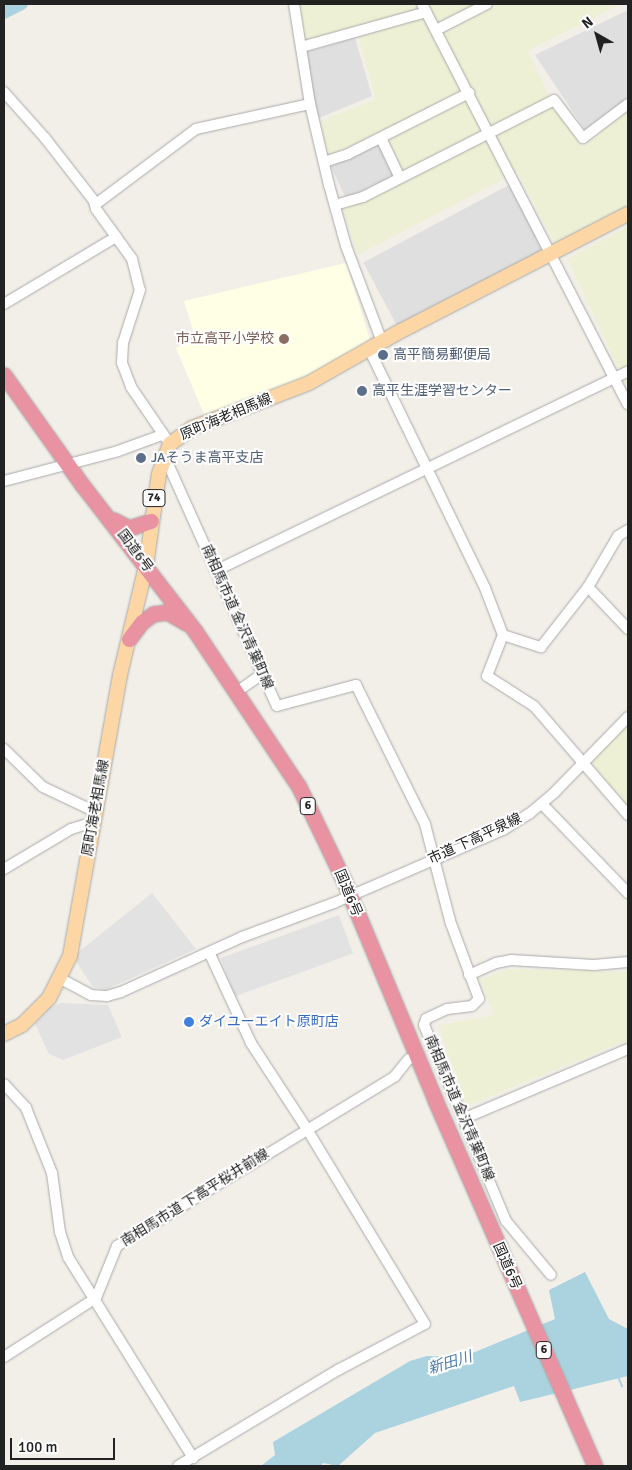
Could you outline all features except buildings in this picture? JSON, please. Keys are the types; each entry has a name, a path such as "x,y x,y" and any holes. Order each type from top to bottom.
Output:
{"highway":[{"name":"国道6号","path":"4,375 65,462 195,630 238,691 299,787 349,895 595,1466"},
{"path":"107,514 129,528 152,521"},
{"path":"129,639 146,618 160,612 173,615 195,630"}],"main road":[{"name":"原町海老相馬線","path":"4,1034 33,1015 49,998 61,979 76,927 129,639 146,566 165,445 180,433 203,423 310,383 382,342 628,214"}],"street":[{"path":"294,4 310,104 335,205 382,342"},
{"path":"436,30 487,4"},
{"path":"300,47 424,8 552,253 628,404"},
{"name":"南相馬市道 金沢青葉町線","path":"4,92 45,138 96,204 96,209 134,264 140,290 123,343 122,363 131,387 165,445 261,675 277,706 356,684 426,824 436,858 450,921 478,994 478,1003 447,1009 426,1019 424,1025 430,1049 463,1118 506,1221 552,1275"},
{"path":"324,162 348,154 469,93"},
{"path":"335,205 363,197 554,100 583,138 628,104"},
{"path":"96,204 196,129 310,104"},
{"path":"381,138 400,178"},
{"path":"4,304 116,237"},
{"path":"369,350 485,588 503,634 488,676 534,706 628,815"},
{"path":"217,570 628,371"},
{"path":"4,481 65,462 118,451 165,445"},
{"path":"503,634 541,647 588,587 618,536 628,530"},
{"path":"588,587 628,629"},
{"path":"238,691 261,675"},
{"name":"市道 下高平泉線","path":"61,979 91,995 107,996 503,830 542,804 628,717"},
{"path":"4,749 43,787 95,817"},
{"path":"542,804 628,893"},
{"path":"4,869 95,817"},
{"path":"178,1466 338,1370 425,1324 308,1129 251,1043 209,952"},
{"path":"470,975 496,963 511,960 594,965 628,962"},
{"path":"463,1118 628,1049"},
{"name":"南相馬市道 下高平桜井前線","path":"96,1298 117,1246 402,1071 409,1059"},
{"path":"4,1084 26,1108 52,1173 65,1251 96,1298 193,1458"},
{"path":"5,1354 96,1298"}],"shaded area":[{"path":"299,4 621,4 528,51 555,108 582,148 628,110 628,205 555,244 517,172 358,255 342,208 405,181 381,132 328,156 320,121 376,99 355,26 305,41"},
{"path":"628,10 628,98 585,130 535,55"},
{"path":"355,38 372,96 319,118 313,98 306,52"},
{"path":"379,144 394,176 346,198 331,166"},
{"path":"509,185 543,249 398,327 363,262"},
{"path":"628,226 628,388 567,259"},
{"name":"市立高平小学校","path":"346,263 370,340 305,379 204,414 176,348 196,340 184,301"},
{"path":"628,725 628,806 591,762"},
{"path":"152,893 196,949 105,990 93,987 77,963 76,954"},
{"path":"339,915 353,954 235,997 221,958"},
{"path":"507,969 628,972 628,1040 467,1106 438,1025 494,1015 480,980"},
{"path":"62,1003 108,1005 122,1037 63,1060 49,1054 35,1024 50,1007"}],"water":[{"name":"新田川","path":"585,1272 609,1319 628,1329 628,1376 520,1402 514,1386 375,1433 338,1466 323,1463 321,1466 261,1466 275,1455 273,1442 410,1361 427,1356 463,1357 555,1319 549,1290"}],"waterway":[{"path":"4,13 22,4"},
{"path":"619,1379 622,1386"}],"place":[{"name":"市立高平小学校","path":"284,339"},
{"name":"高平簡易郵便局","path":"383,355"},
{"name":"高平生涯学習センター","path":"362,391"},
{"name":"JAそうま高平支店","path":"141,458"},
{"name":"ダイユーエイト原町店","path":"189,1022"}]}
